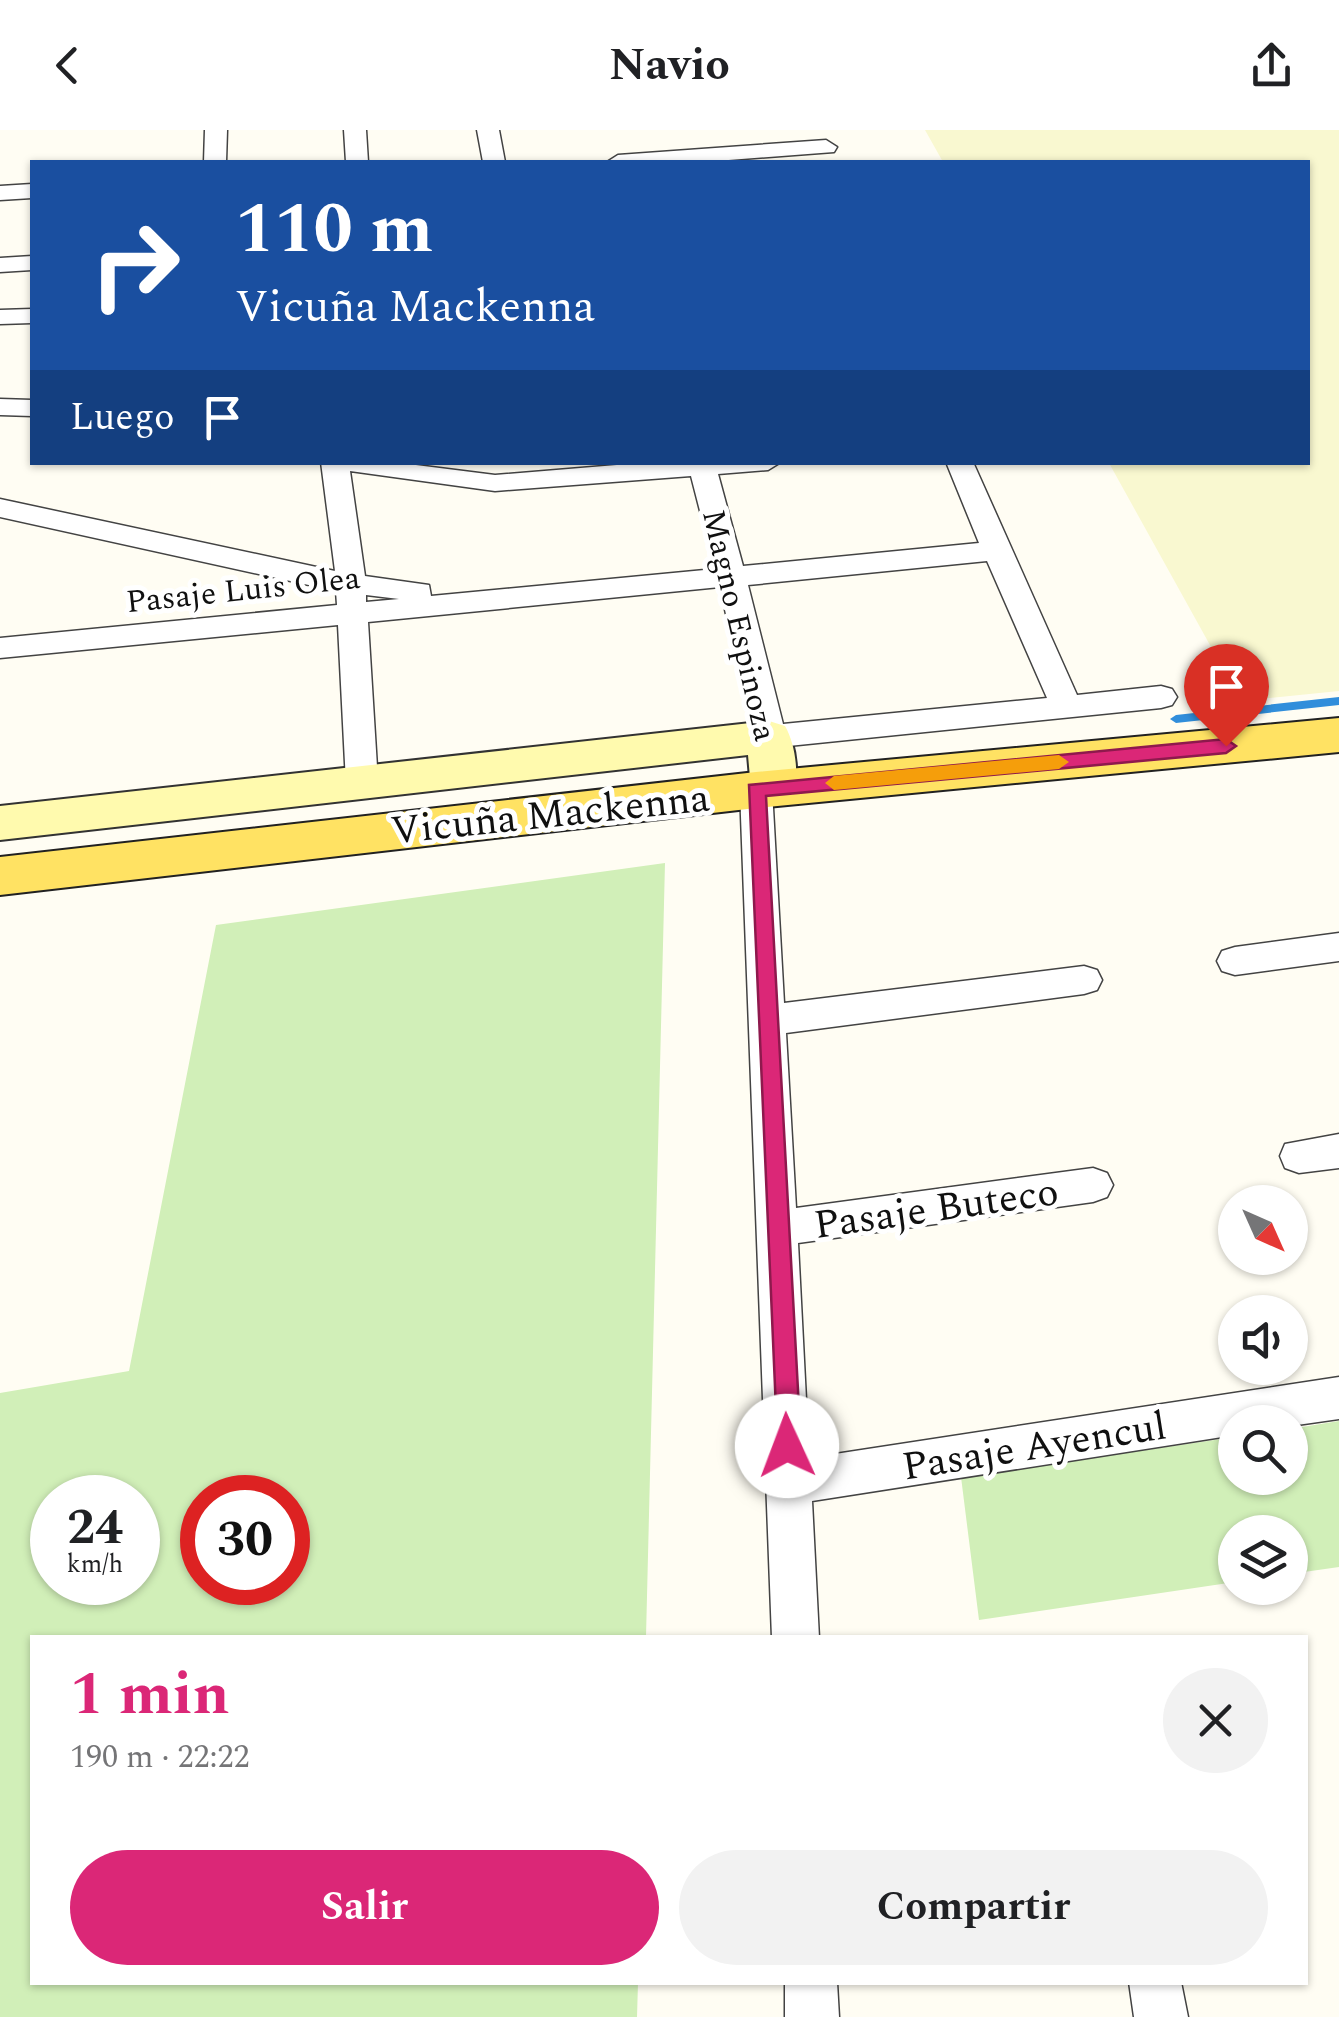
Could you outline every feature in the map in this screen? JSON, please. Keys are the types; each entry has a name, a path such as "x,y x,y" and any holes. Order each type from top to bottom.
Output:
{"main road":[{"name":"Vicuña Mackenna","path":"0,876 765,789 1339,735"}],"street":[{"path":"214,160 216,130"},
{"path":"355,130 357,160"},
{"path":"488,130 494,160"},
{"path":"626,130 634,160"},
{"path":"660,160 826,147"},
{"path":"0,194 30,192"},
{"path":"0,266 30,263"},
{"path":"0,317 30,316"},
{"path":"0,407 30,408"},
{"path":"335,465 345,502 362,782"},
{"path":"366,465 495,483 702,466"},
{"path":"960,465 1068,707"},
{"name":"Magno Espinoza","path":"702,466 761,689 769,737 765,789"},
{"path":"0,508 351,599"},
{"name":"Pasaje Luis Olea","path":"0,648 351,599 493,600 996,550"},
{"name":"Vicuña Mackenna","path":"0,823 1161,696"},
{"path":"765,789 769,1020 796,1635"},
{"path":"1235,960 1339,947"},
{"path":"769,1020 1084,980"},
{"path":"1299,1156 1339,1151"},
{"name":"Pasaje Buteco","path":"778,1228 1093,1185"},
{"name":"Pasaje Ayencul","path":"789,1483 1339,1398"},
{"path":"811,1985 812,2017"},
{"path":"1156,1985 1161,2017"}],"green space":[{"path":"925,130 1339,130 1339,691 1241,701 1110,465 1310,465 1310,160 942,160"},
{"path":"665,863 646,1635 30,1635 30,1985 638,1985 637,2017 0,2017 0,1393 129,1371 216,925"},
{"path":"1339,1421 1339,1567 1308,1571 1308,1515 1218,1515 1218,1585 979,1620 961,1477 1218,1439 1218,1495 1308,1495 1308,1426"}],"waterway":[{"path":"1176,719 1339,701"}],"slow traffic":[{"path":"834,783 1059,762"}],"route":[{"path":"787,1446 756,790 1226,746"}]}
